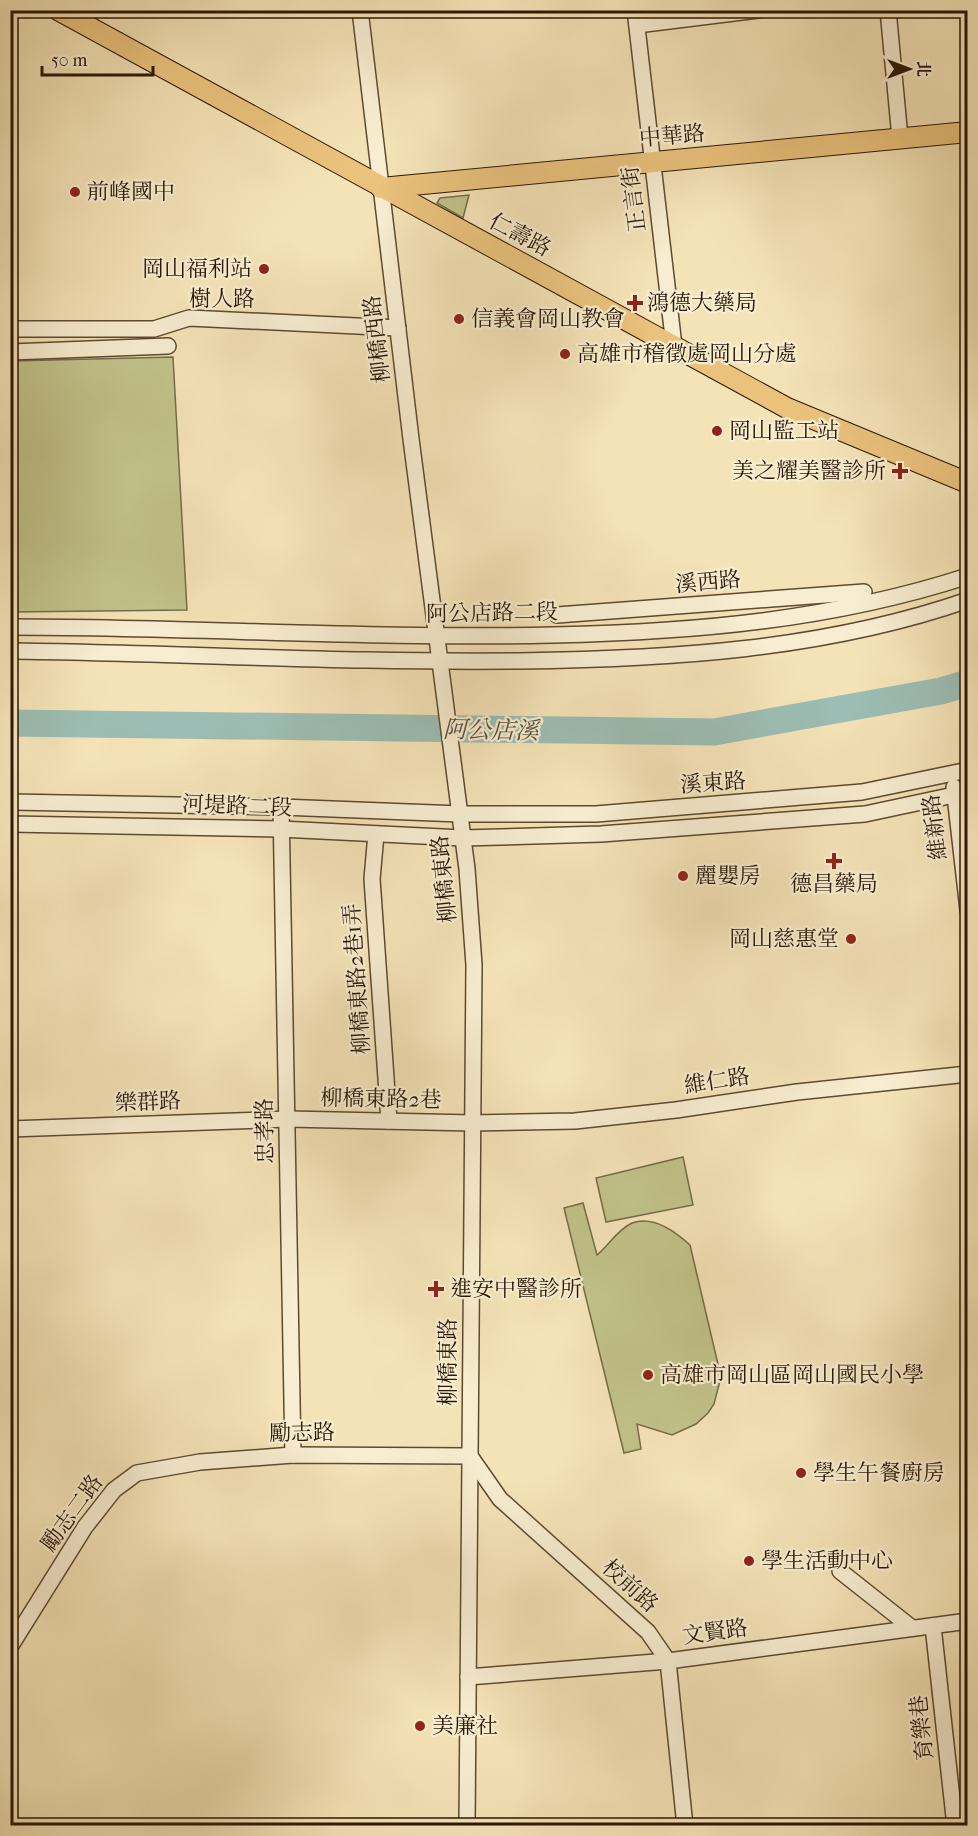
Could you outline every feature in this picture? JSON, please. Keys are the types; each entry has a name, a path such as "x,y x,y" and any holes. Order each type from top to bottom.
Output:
{"main road":[{"name":"仁壽路","path":"58,10 787,408 968,483"},
{"name":"中華路","path":"381,188 968,132"}],"street":[{"name":"柳橋西路","path":"360,10 442,680"},
{"path":"636,17 758,10"},
{"path":"888,10 900,138"},
{"name":"正言街","path":"636,17 674,346"},
{"name":"樹人路","path":"10,329 154,329 189,318 398,328"},
{"path":"10,351 168,346"},
{"name":"阿公店路二段","path":"10,627 437,638 630,634 726,626 828,612 925,590 968,576"},
{"name":"溪西路","path":"557,615 864,592"},
{"path":"10,651 440,662 633,659 727,651 820,637 934,612 968,600"},
{"path":"32,651 33,627"},
{"path":"186,630 186,655"},
{"name":"柳橋東路","path":"442,680 463,838 474,965 467,1826"},
{"name":"溪東路","path":"460,814 596,814 771,802 862,792 968,770"},
{"name":"維新路","path":"952,775 961,794 968,910"},
{"name":"溪東路","path":"463,838 601,834 772,823 865,814 961,794"},
{"name":"河堤路二段","path":"10,802 281,807 460,814"},
{"name":"忠孝路","path":"281,807 292,1455"},
{"name":"河堤路二段","path":"10,824 280,829 463,838"},
{"name":"柳橋東路2巷1弄","path":"376,834 372,879 389,1121"},
{"name":"維仁路","path":"473,1123 575,1121 676,1110 797,1092 968,1074"},
{"name":"柳橋東路2巷","path":"288,1119 473,1123"},
{"name":"樂群路","path":"10,1129 288,1119"},
{"name":"勵志路","path":"137,1473 200,1462 292,1455 470,1456"},
{"name":"校前路","path":"470,1456 500,1499 648,1632 668,1661 685,1826"},
{"name":"勵志二路","path":"10,1647 85,1527 114,1490 137,1473"},
{"path":"840,1571 912,1628"},
{"name":"文賢路","path":"468,1677 668,1661 968,1622"},
{"name":"育樂巷","path":"933,1626 956,1826"}],"green space":[{"path":"469,195 463,218 437,203 440,198"},
{"path":"173,357 187,610 11,612 11,361"},
{"path":"683,1157 693,1205 606,1222 596,1178"},
{"path":"583,1203 597,1255 622,1229 640,1221 664,1226 690,1245 721,1377 714,1404 696,1424 672,1435 637,1424 641,1449 624,1453 564,1208"}],"waterway":[{"name":"阿公店溪","path":"10,723 714,732 941,691 968,683"}],"place":[{"name":"前峰國中","path":"75,192"},
{"name":"岡山福利站","path":"264,269"},
{"name":"鴻德大藥局","path":"635,303"},
{"name":"信義會岡山教會","path":"459,319"},
{"name":"高雄市稽徵處岡山分處","path":"565,354"},
{"name":"岡山監工站","path":"717,431"},
{"name":"美之耀美醫診所","path":"900,471"},
{"name":"德昌藥局","path":"834,861"},
{"name":"麗嬰房","path":"683,876"},
{"name":"岡山慈惠堂","path":"851,939"},
{"name":"進安中醫診所","path":"436,1289"},
{"name":"高雄市岡山區岡山國民小學","path":"648,1375"},
{"name":"學生午餐廚房","path":"801,1473"},
{"name":"學生活動中心","path":"749,1561"},
{"name":"美廉社","path":"420,1726"}]}
